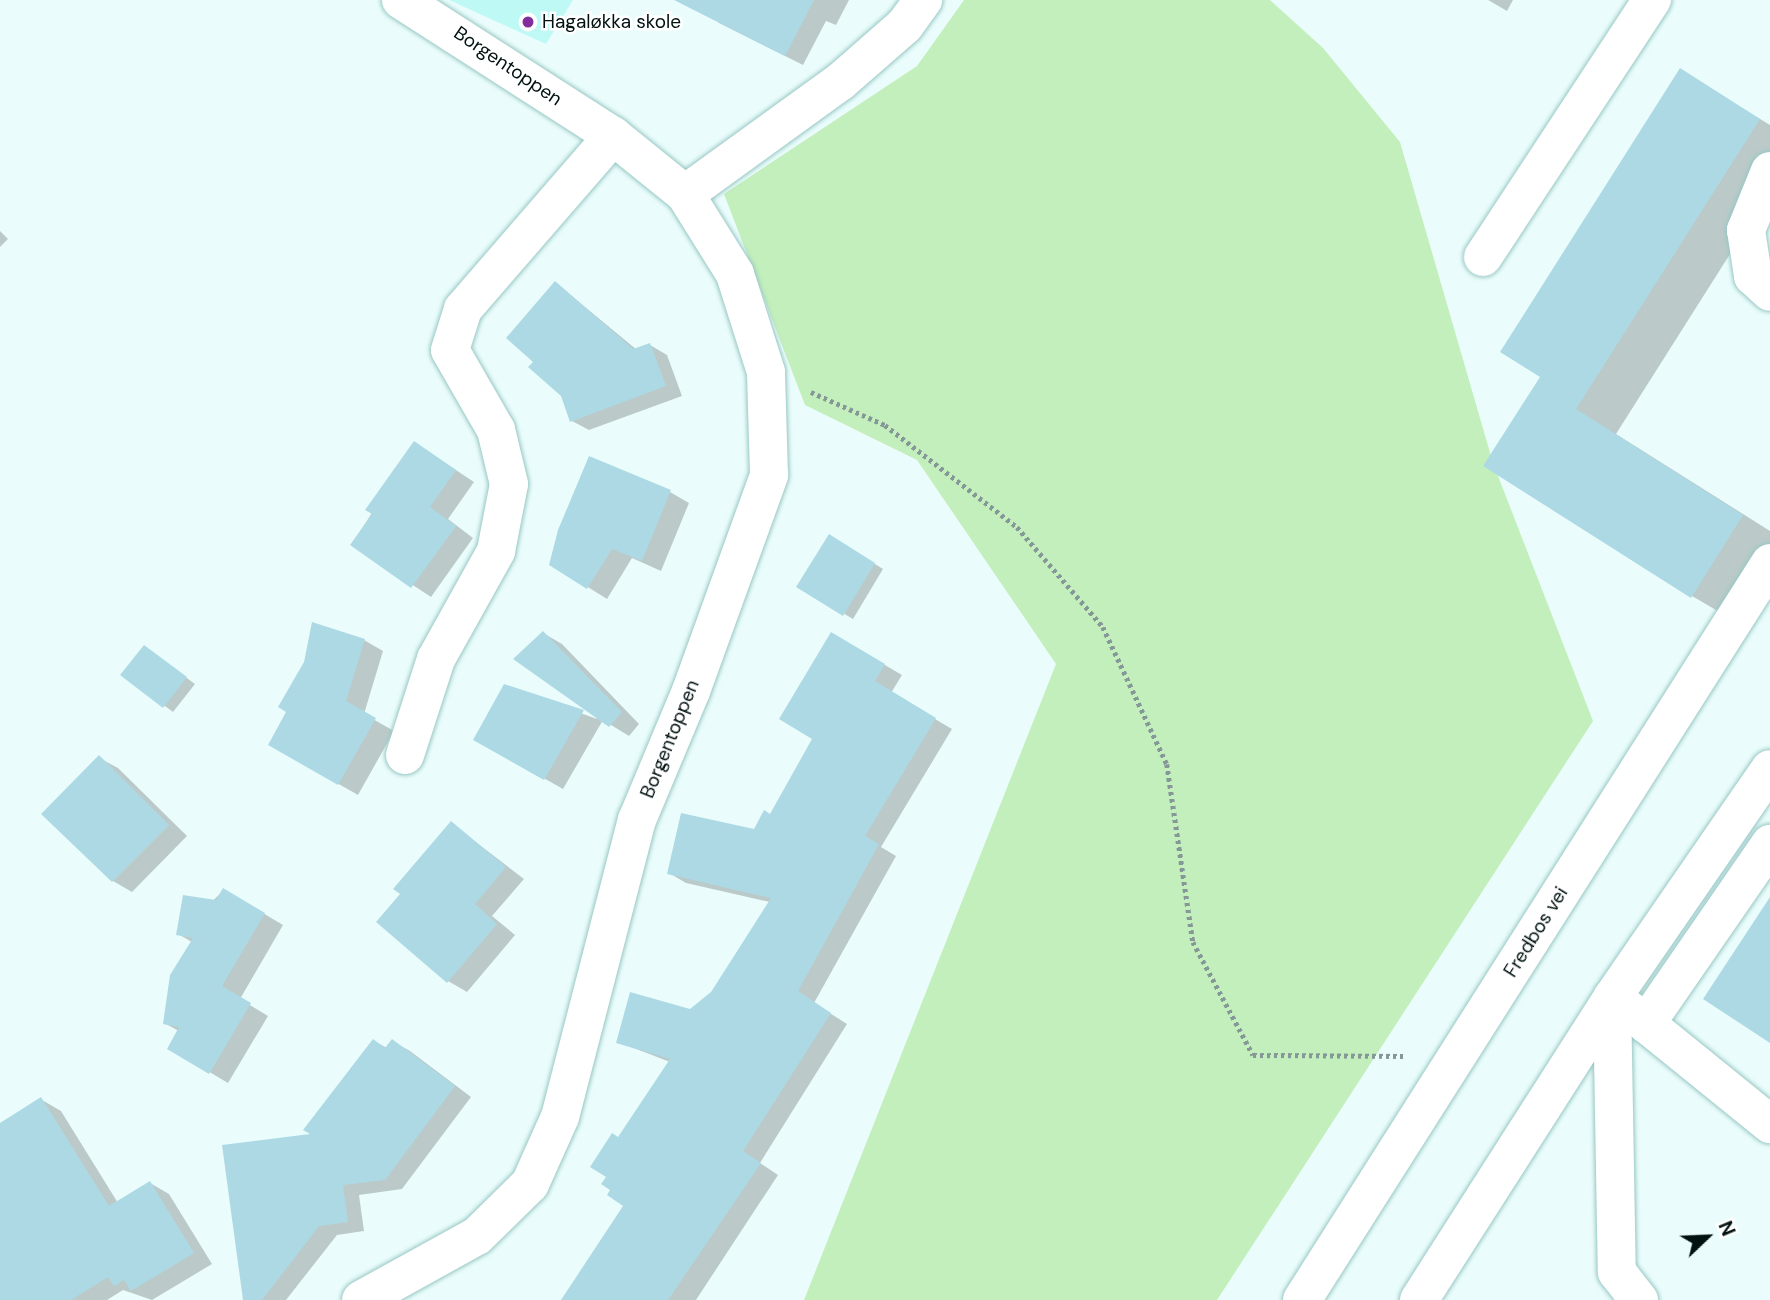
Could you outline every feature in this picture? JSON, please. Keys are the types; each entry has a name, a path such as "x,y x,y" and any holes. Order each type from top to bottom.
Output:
{"street":[{"name":"Borgentoppen","path":"361,1300 477,1236 530,1184 560,1116 637,820 691,691 769,475 766,372 735,275 685,194 613,136 401,0"},
{"path":"685,194 840,82 905,25 923,0"},
{"path":"1483,257 1652,0"},
{"path":"405,755 436,659 496,551 509,484 496,430 450,350 463,309 613,136"},
{"path":"1770,170 1746,230 1753,276 1770,292"},
{"name":"Fredbos vei","path":"1302,1300 1770,563"},
{"path":"1419,1300 1612,998 1770,769"},
{"path":"1646,1024 1770,844"},
{"path":"1612,998 1764,1115"},
{"path":"1612,998 1619,1291"}],"path":[{"path":"766,372 885,425 1017,527 1104,627 1167,764 1193,942 1253,1055 1381,1054 1453,1062"}],"shaded area":[{"name":"Hagaløkka skole","path":"449,0 573,0 546,44"}],"green space":[{"path":"964,0 1270,0 1323,48 1400,142 1493,463 1593,721 1217,1300 804,1300 1056,664 917,460 805,405 724,194 917,66"}],"building":[{"path":"674,0 814,0 785,56"},
{"path":"1680,68 1760,119 1576,409 1743,515 1691,598 1483,466 1540,377 1500,352"},
{"path":"555,281 633,349 650,343 666,386 570,422 561,396 528,367 533,362 506,338"},
{"path":"414,441 456,470 430,507 456,526 411,588 350,545 372,514 365,510"},
{"path":"589,456 671,490 642,561 612,549 587,589 549,565 558,530"},
{"path":"829,534 875,563 843,616 796,587"},
{"path":"312,622 365,639 346,701 376,718 338,785 268,745 286,712 278,707 304,662"},
{"path":"543,631 622,712 609,727 513,659"},
{"path":"831,632 885,664 875,681 936,718 865,836 879,844 798,991 831,1013 743,1151 761,1163 668,1300 561,1300 623,1206 607,1195 610,1190 601,1184 606,1177 590,1167 612,1133 618,1137 670,1059 616,1043 630,992 690,1009 711,992 771,898 667,874 681,813 754,829 764,810 770,814 812,739 779,719"},
{"path":"144,645 187,677 163,708 120,675"},
{"path":"504,684 584,710 544,780 473,740"},
{"path":"99,755 169,825 112,882 41,814"},
{"path":"451,821 506,867 475,904 497,924 447,983 376,922 400,894 393,889"},
{"path":"223,888 265,913 222,986 251,1003 209,1074 167,1049 179,1027 163,1024 170,975 193,938 176,935 183,895 216,900"},
{"path":"1770,897 1770,1043 1703,999"},
{"path":"373,1039 385,1048 392,1039 455,1086 385,1180 343,1185 348,1222 319,1226 262,1300 243,1300 222,1145 310,1134 303,1130"},
{"path":"41,1097 109,1206 150,1181 194,1253 131,1291 124,1280 114,1286 108,1277 71,1300 0,1300 0,1123"}],"place":[{"name":"Hagaløkka skole","path":"528,22"}]}
